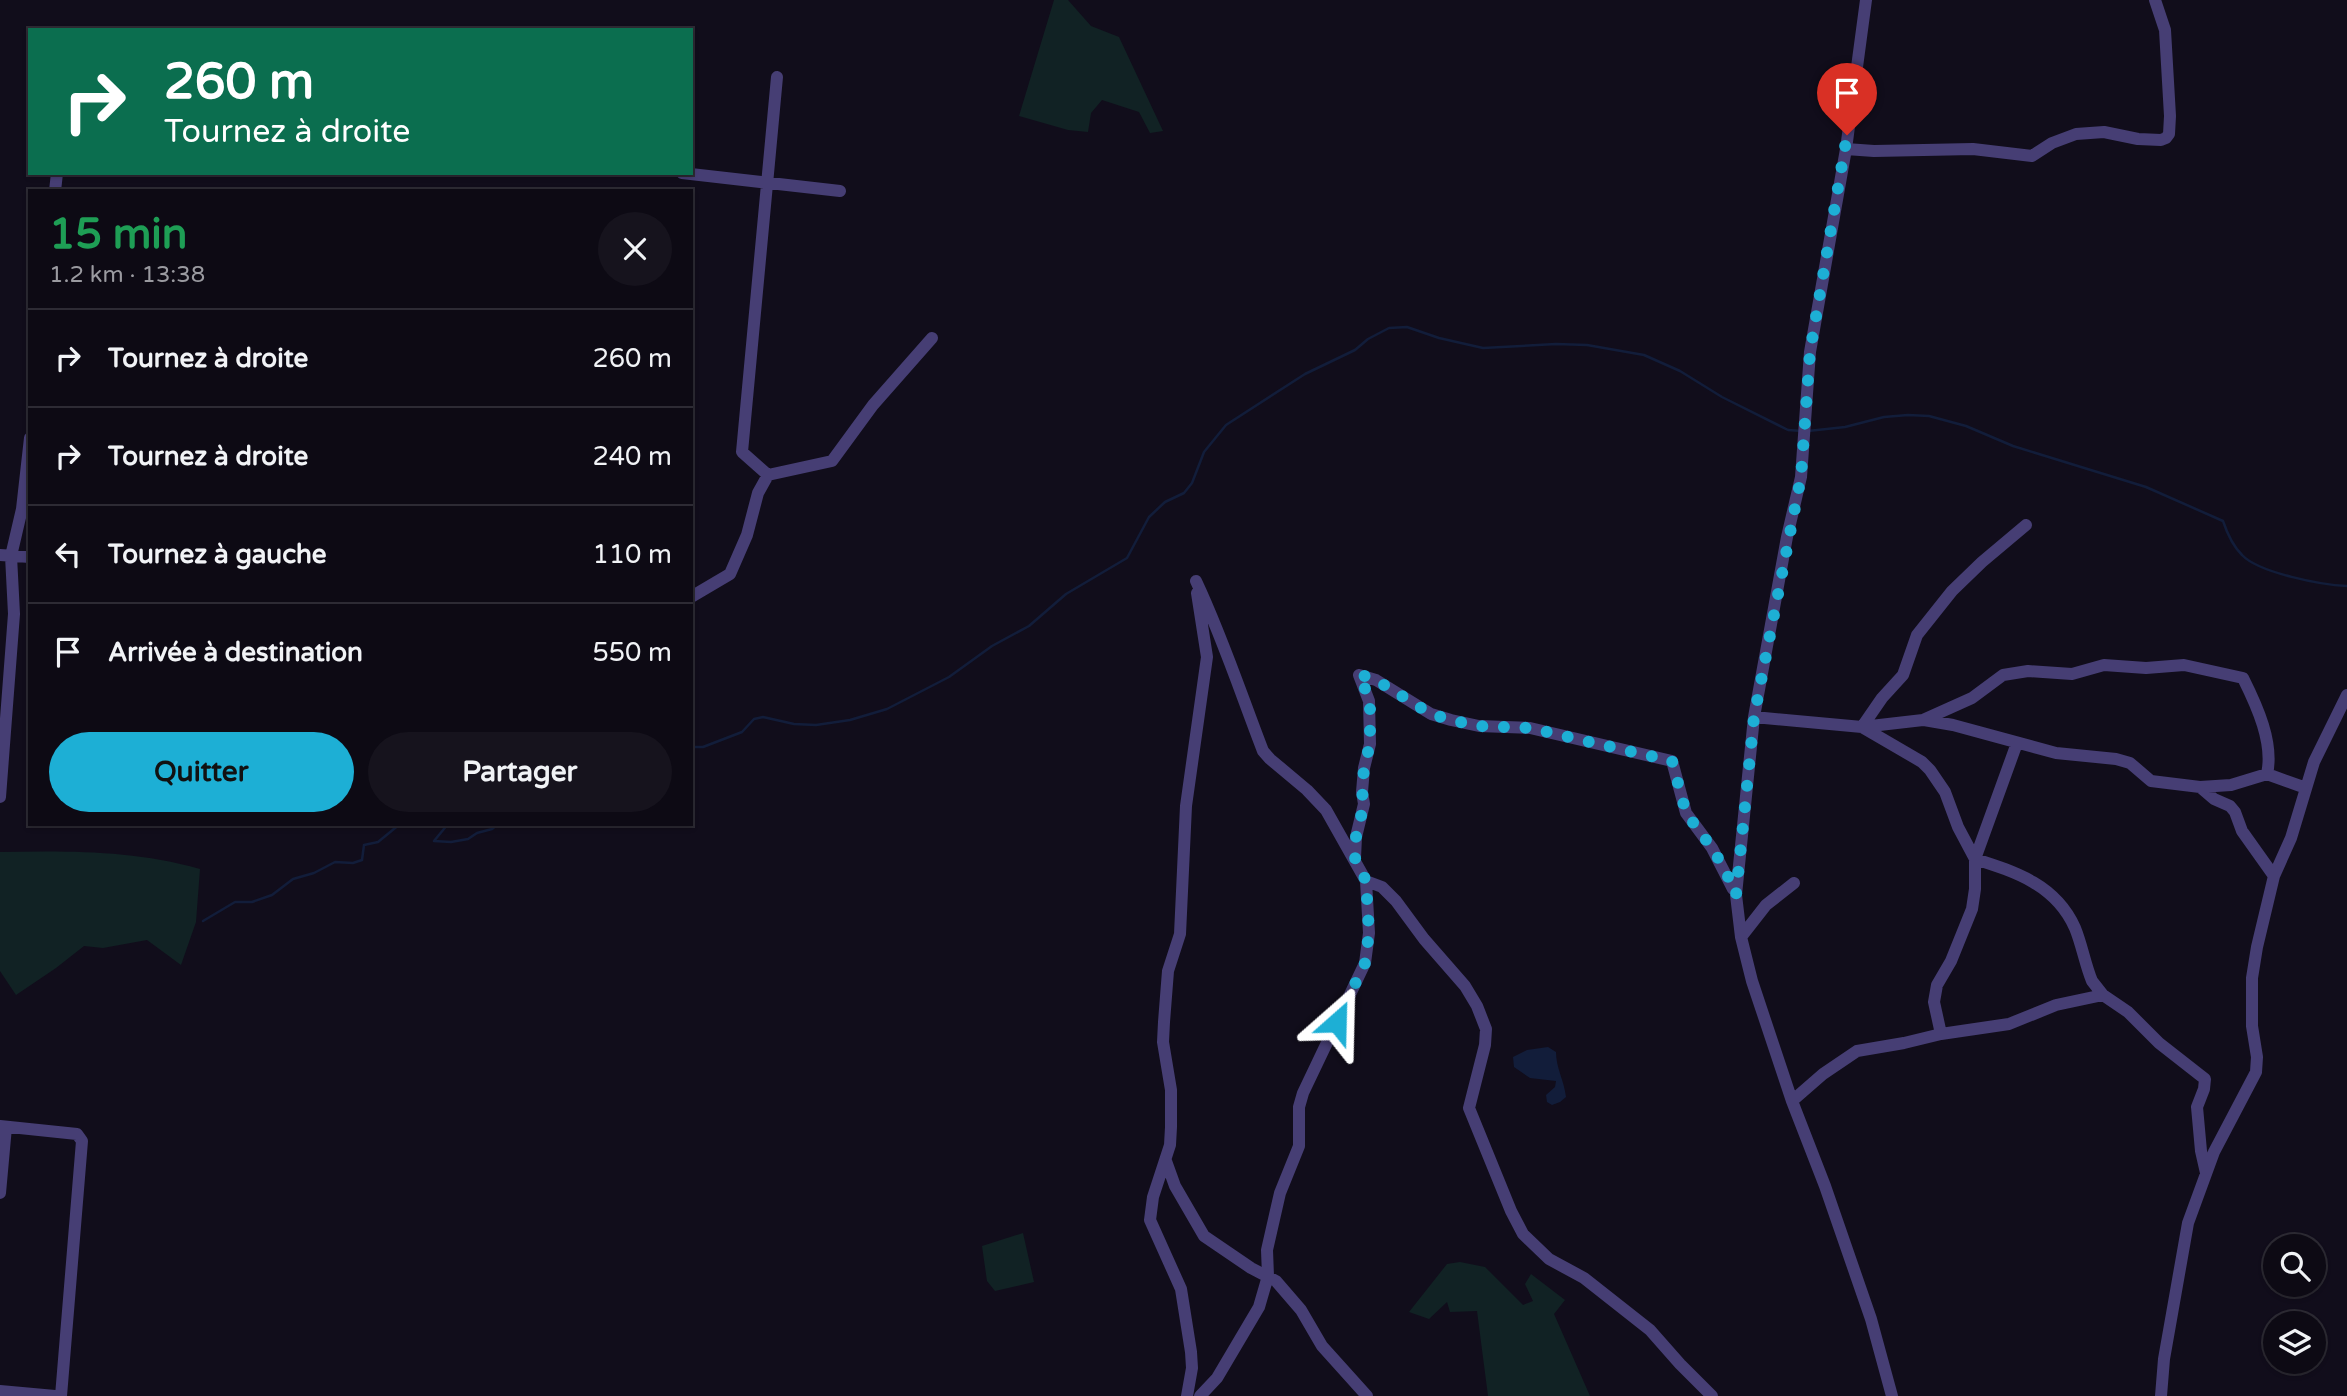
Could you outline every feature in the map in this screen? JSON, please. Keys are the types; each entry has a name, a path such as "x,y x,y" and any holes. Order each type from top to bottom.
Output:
{"street":[{"path":"1866,0 1846,149 1810,352 1801,477 1754,717 1736,895 1741,937 1752,981 1792,1101 1871,1319 1892,1396"},
{"path":"1846,149 1973,149 2032,156 2052,143 2076,134 2104,132 2138,139 2166,138 2169,134 2170,116 2165,30 2155,0"},
{"path":"768,475 742,452 777,77"},
{"path":"693,174 840,191"},
{"path":"693,596 730,574 747,535 758,494 768,475 832,461 873,405 932,338"},
{"path":"0,797 14,614 6,556 22,509 28,456"},
{"path":"1862,727 1882,698 1903,675 1917,635 1952,591 2026,525"},
{"path":"6,556 28,557"},
{"path":"1188,1396 1191,1360 1181,1289 1150,1220 1153,1197 1170,1146 1172,1105 1163,1042 1167,979 1180,934 1186,806 1207,657 1196,581 1219,630 1263,751 1326,810 1355,858 1366,881 1369,933 1365,963 1303,1093 1299,1107 1299,1146 1280,1194 1267,1250 1268,1276 1259,1307 1217,1378 1200,1396"},
{"path":"1923,720 1972,698 2003,675 2040,671 2072,674 2104,665 2146,668 2184,664 2243,678 2255,703 2270,760 2267,775"},
{"path":"1355,858 1356,837 1364,804 1364,768 1370,744 1370,701 1359,674 1376,680 1431,714 1451,720 1479,726 1530,728 1672,761 1686,813 1712,848 1736,895"},
{"path":"2161,1396 2164,1359 2189,1223 2206,1173 2256,1072 2258,1058 2252,1027 2252,978 2274,876 2291,838 2314,762 2347,695"},
{"path":"1754,717 1862,727 1923,720 1953,725 2077,757 2116,759 2130,763 2151,781 2200,787 2231,785 2267,775 2306,788"},
{"path":"1862,727 1913,756 1930,770 1940,781 1958,827 1975,859 2029,878 2064,910 2076,930 2092,981 2103,995 2128,1012 2159,1043 2205,1079 2197,1107 2206,1173"},
{"path":"1941,1034 1934,995 1972,909 1975,859 2017,743"},
{"path":"2200,787 2235,811 2242,831 2274,876"},
{"path":"1366,881 1382,887 1396,901 1424,939 1465,986 1477,1006 1486,1029 1485,1045 1469,1108 1523,1234 1535,1249 1584,1278 1650,1330 1679,1364 1712,1396"},
{"path":"1741,937 1766,905 1794,883"},
{"path":"1792,1101 1823,1074 1857,1051 2009,1024 2056,1005 2103,995"},
{"path":"0,1193 3,1127 77,1134 82,1141 61,1396"},
{"path":"1166,1161 1175,1186 1204,1236 1251,1268 1276,1281 1301,1310 1322,1346 1367,1396"},
{"path":"0,1391 55,1396"}],"shaded area":[{"path":"1054,0 1068,0 1091,26 1119,37 1163,131 1150,133 1139,112 1102,100 1091,113 1088,132 1068,130 1019,116"},
{"path":"0,852 125,855 200,869 196,922 181,965 147,940 103,948 84,946 16,995 0,971"},
{"path":"1023,1233 1034,1282 995,1291 987,1281 982,1246"},
{"path":"1460,1262 1485,1267 1523,1305 1533,1301 1525,1284 1531,1274 1565,1300 1554,1314 1590,1396 1488,1396 1477,1311 1450,1312 1447,1302 1429,1319 1409,1312 1447,1264"}],"water":[{"path":"1548,1047 1556,1052 1566,1097 1552,1105 1547,1102 1546,1095 1555,1087 1556,1081 1530,1078 1514,1067 1513,1057 1527,1050"}],"waterway":[{"path":"693,747 703,747 742,732 754,719 763,717 794,724 816,725 850,720 887,709 949,677 992,646 1029,626 1066,594 1127,558 1149,517 1165,502 1184,493 1192,483 1204,452 1226,425 1305,374 1355,350 1368,339 1389,328 1407,327 1483,348 1587,345 1644,355 1680,371 1722,397 1788,430 1802,431"},
{"path":"1808,431 1908,415 1929,416 1966,426 2013,446 2146,487 2223,521 2242,555 2262,567 2307,580 2347,586"},
{"path":"203,921 235,902 252,902 272,895 293,879 314,873 335,862 353,863 362,860 364,845 378,842 398,826"},
{"path":"446,826 434,841 468,839 496,826"}],"route":[{"path":"1337,1022 1365,963 1369,933 1366,881 1355,858 1356,837 1364,804 1364,768 1370,744 1370,701 1359,674 1376,680 1419,708 1451,720 1479,726 1530,728 1672,761 1686,813 1712,848 1736,895 1754,717 1787,537 1801,477 1810,352 1847,135"}]}
